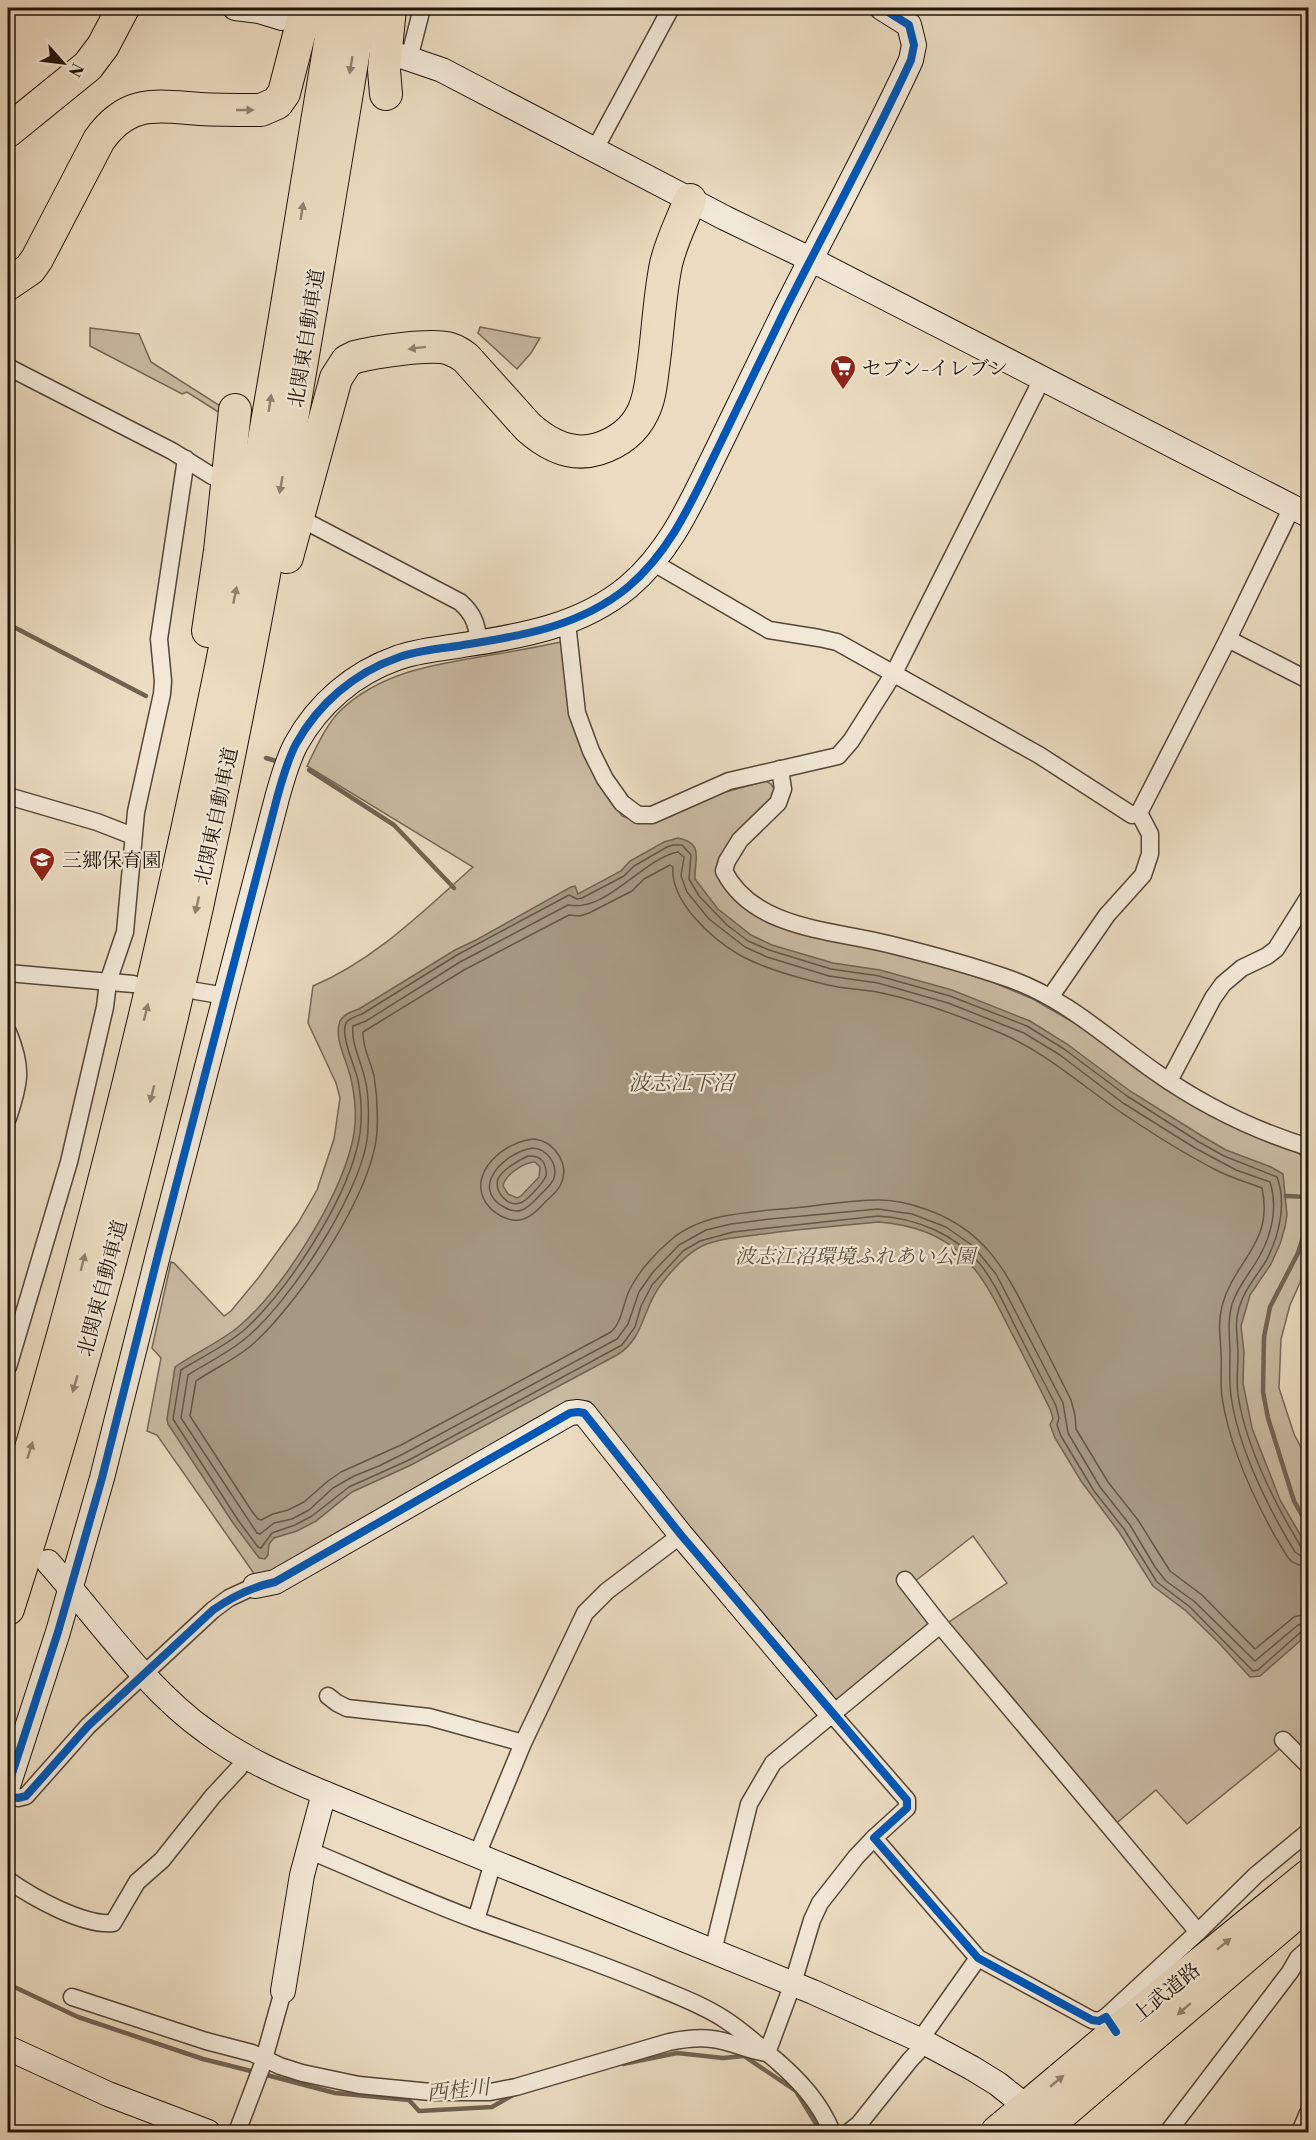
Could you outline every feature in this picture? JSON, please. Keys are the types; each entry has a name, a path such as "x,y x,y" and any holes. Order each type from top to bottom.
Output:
{"highway":[{"path":"8,117 85,55 115,8"},
{"path":"8,131 88,66 103,46 123,8"},
{"name":"北関東自動車道","path":"8,1526 76,1291 158,961 213,710 244,551 336,8"},
{"name":"北関東自動車道","path":"8,1610 99,1299 141,1140 219,806 294,414 361,8"},
{"path":"386,94 384,70 390,8"},
{"path":"8,284 30,269 37,259 99,140 107,128 128,112 150,106 261,110 277,103 284,93 277,11"},
{"path":"8,295 27,284 45,262 107,143 115,133 124,125 146,116 168,115 189,121"},
{"path":"219,806 264,647 295,523 336,378 341,368 347,361 363,355 428,347 448,348 466,358 528,427 549,443 579,451 596,450 609,445 637,423 647,403 666,265 690,200"},
{"path":"465,342 533,420 553,435 570,441 585,442 615,431 631,414 639,392 648,312 658,260 669,235 690,200"},
{"path":"158,961 220,551 235,410"},
{"name":"上武道路","path":"1044,2124 1111,2025 1308,1876"},
{"name":"上武道路","path":"997,2133 1044,2124 1308,1903"}],"street":[{"path":"234,8 277,11"},
{"path":"422,8 405,58 442,70 690,200 1043,377 1300,511 1228,639 1139,813 1132,815 1039,755 837,642 769,630 654,563"},
{"path":"595,149 671,8"},
{"path":"8,1786 71,1588 102,1478 161,1244 290,756 320,709 339,691 381,664 420,652 479,643 567,623 627,588 654,563 681,522 911,60 914,45 909,25 882,8"},
{"path":"8,367 186,459 212,476"},
{"path":"567,623 577,713 591,751 605,779 622,803 638,815 652,815 729,781 838,756 851,741 894,673 1043,377"},
{"path":"8,1367 69,1162 105,1007 108,981 125,932 138,800 162,694 159,639 186,459"},
{"path":"311,524 460,602 476,621 479,643"},
{"path":"1228,639 1308,680"},
{"path":"780,769 783,789 778,803 740,840 727,861 724,871 731,885 748,901 793,923 937,956 1011,979 1051,996 1169,1081 1232,1118 1274,1136 1308,1147"},
{"path":"8,796 97,822 133,836"},
{"path":"1051,996 1107,915 1143,875 1150,854 1150,834 1139,813"},
{"path":"1169,1081 1213,998 1223,984 1242,969 1267,956 1275,948 1308,898"},
{"path":"8,973 133,984"},
{"path":"196,992 226,996"},
{"path":"8,1032 19,1064 17,1086 8,1118"},
{"path":"8,1796 18,1798 26,1796 88,1726 213,1610 229,1598 255,1586 275,1581 570,1413 584,1413 681,1534 907,1800 907,1808 856,1857 820,1903 812,1920 793,1983 767,2053"},
{"path":"476,1920 485,1859 523,1743 585,1613 607,1591 681,1534"},
{"path":"48,1563 144,1674 190,1720 245,1757 324,1793 793,1983 923,2042 998,2084 1044,2124"},
{"path":"905,1580 940,1625 1198,1932"},
{"path":"713,1951 749,1804 773,1763 940,1625"},
{"path":"328,1696 347,1708 429,1717 523,1743"},
{"path":"1283,1740 1308,1765"},
{"path":"8,1880 29,1895 84,1920 105,1924 113,1923 137,1882 162,1860 213,1796 239,1768 245,1757"},
{"path":"237,2133 263,2062 283,1991 308,1850 324,1793"},
{"path":"874,1838 978,1958 1092,2020 1111,2025 1198,1932 1256,1875 1308,1832"},
{"path":"308,1850 405,1893 560,1948 700,2006 724,2019 799,2080 813,2098 832,2133"},
{"path":"1168,2133 1290,1972 1298,1958 1308,1949"},
{"path":"858,2130 923,2042 978,1958"},
{"path":"72,1997 206,2041 252,2053 263,2062 302,2073 359,2085 431,2092 490,2092 562,2074 669,2042 693,2038 713,2039 752,2051 767,2053"},
{"path":"8,2048 108,2094 208,2133"},
{"path":"1300,2133 1308,2113"}],"green space":[{"path":"480,327 540,338 517,369 478,333"},
{"path":"90,328 139,334 151,362 222,407 220,413 187,392 182,394 90,346"},
{"name":"波志江沼環境ふれあい公園","path":"565,641 573,726 594,770 622,816 635,821 766,781 775,790 772,799 733,836 726,888 879,949 992,982 1033,999 1083,1028 1147,1073 1232,1126 1298,1153 1308,1162 1308,1265 1290,1305 1281,1339 1279,1388 1294,1434 1308,1461 1308,1756 1282,1747 1187,1824 1156,1790 1113,1826 946,1624 1007,1583 973,1536 905,1589 932,1619 930,1626 838,1704 583,1401 269,1577 255,1575 157,1435 147,1431 161,1358 152,1348 171,1262 224,1316 231,1311 259,1277 298,1223 317,1190 334,1139 340,1098 336,1083 308,1023 313,986 336,975 378,949 473,867 307,766 330,722 357,697 394,677 414,670"}],"water":[{"name":"波志江下沼","path":"678,838 692,844 696,853 695,879 718,909 751,935 772,945 833,963 880,970 952,990 1030,1021 1067,1044 1130,1091 1202,1136 1226,1150 1283,1174 1287,1215 1285,1227 1271,1264 1250,1295 1241,1326 1244,1352 1243,1383 1252,1428 1280,1500 1308,1548 1308,1634 1260,1676 1250,1677 1186,1611 1153,1586 1119,1532 1081,1481 1055,1438 1050,1425 1053,1418 1050,1409 999,1308 975,1270 946,1242 928,1233 879,1222 735,1238 702,1246 675,1267 662,1283 650,1302 633,1340 617,1355 411,1465 352,1492 316,1521 297,1531 274,1538 269,1544 268,1555 265,1559 259,1558 233,1523 168,1424 175,1367 230,1333 254,1312 289,1269 305,1245 333,1193 351,1147 355,1122 353,1087 338,1035 340,1021 346,1015 455,950 571,887 575,886 578,894 621,871 630,861 664,842","holes":["535,1162 540,1167 539,1177 521,1196 517,1198 508,1194 503,1186 511,1174"]}],"waterway":[{"path":"8,624 146,696"},
{"path":"266,758 276,761"},
{"path":"309,770 394,825 454,888"},
{"path":"1286,1196 1308,1197"},
{"path":"1308,1221 1298,1253 1270,1307 1264,1337 1263,1392 1268,1418 1294,1501 1308,1526"},
{"name":"西桂川","path":"8,1984 78,2017 203,2059 255,2072"},
{"name":"西桂川","path":"623,2064 677,2053 723,2058 744,2056 796,2091 821,2132"},
{"name":"西桂川","path":"263,2074 335,2093 409,2100 419,2111 492,2107 513,2095"}],"cycle path":[{"path":"8,1786 58,1632 102,1478 277,798 293,750 305,729 326,703 352,681 381,664 413,653 507,638 571,620 591,611 628,587 657,557 690,504 911,60 914,45 909,25 882,8"},
{"path":"8,1796 18,1798 26,1796 88,1726 220,1605 251,1589 275,1582 570,1413 584,1413 681,1535 907,1800 907,1808 874,1838 978,1958 1092,2020 1099,2021 1106,2017 1116,2032"}],"place":[{"name":"セブン-イレブン","path":"843,391"},
{"name":"三郷保育園","path":"42,883"}]}
